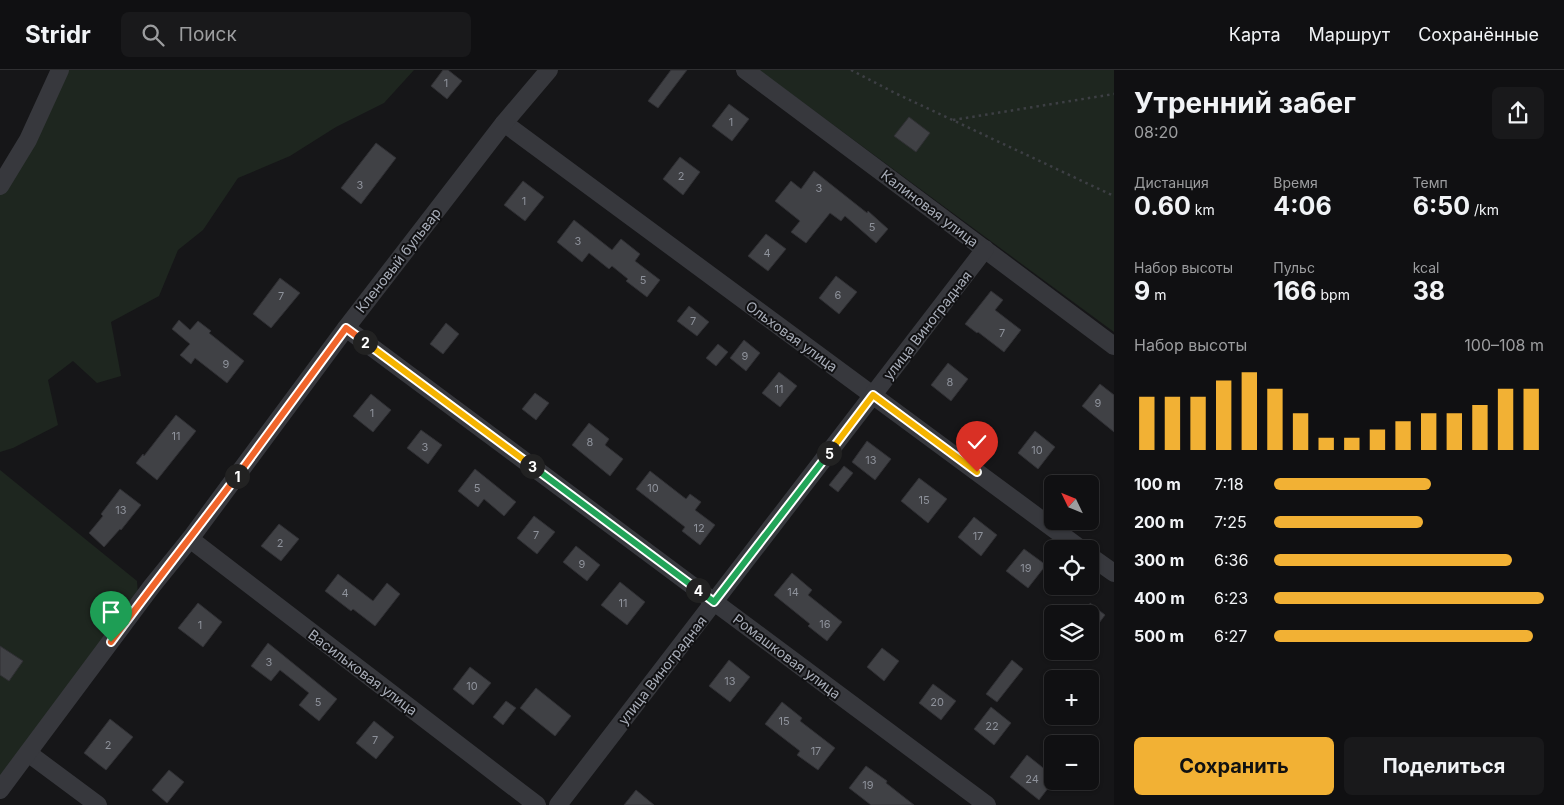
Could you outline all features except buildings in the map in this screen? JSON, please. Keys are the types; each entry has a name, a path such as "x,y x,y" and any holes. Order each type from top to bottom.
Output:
{"street":[{"path":"0,185 28,140 60,70"},
{"name":"Кленовый бульвар","path":"0,790 152,586 190,539 346,328 504,122 549,70"},
{"name":"Калиновая улица","path":"745,70 1114,346"},
{"name":"Ольховая улица","path":"504,122 1068,540"},
{"name":"улица Виноградная","path":"558,805 985,250"},
{"name":"Ромашковая улица","path":"346,328 987,805"},
{"name":"Васильковая улица","path":"190,539 537,805"},
{"path":"1099,563 1114,574"},
{"path":"28,753 98,805"}],"path":[{"path":"851,70 895,93 1114,196"},
{"path":"952,120 1114,94"}],"shaded area":[{"path":"66,70 414,70 384,103 336,127 290,156 238,178 203,230 178,250 159,296 111,322 121,376 97,383 73,361 48,380 58,425 13,448 0,452 0,194"},
{"path":"759,70 1114,70 1114,332"},
{"path":"0,470 137,581 138,595 0,778"}],"route":[{"path":"111,642 152,586 190,539 346,328 714,602 873,395 977,472"}]}
